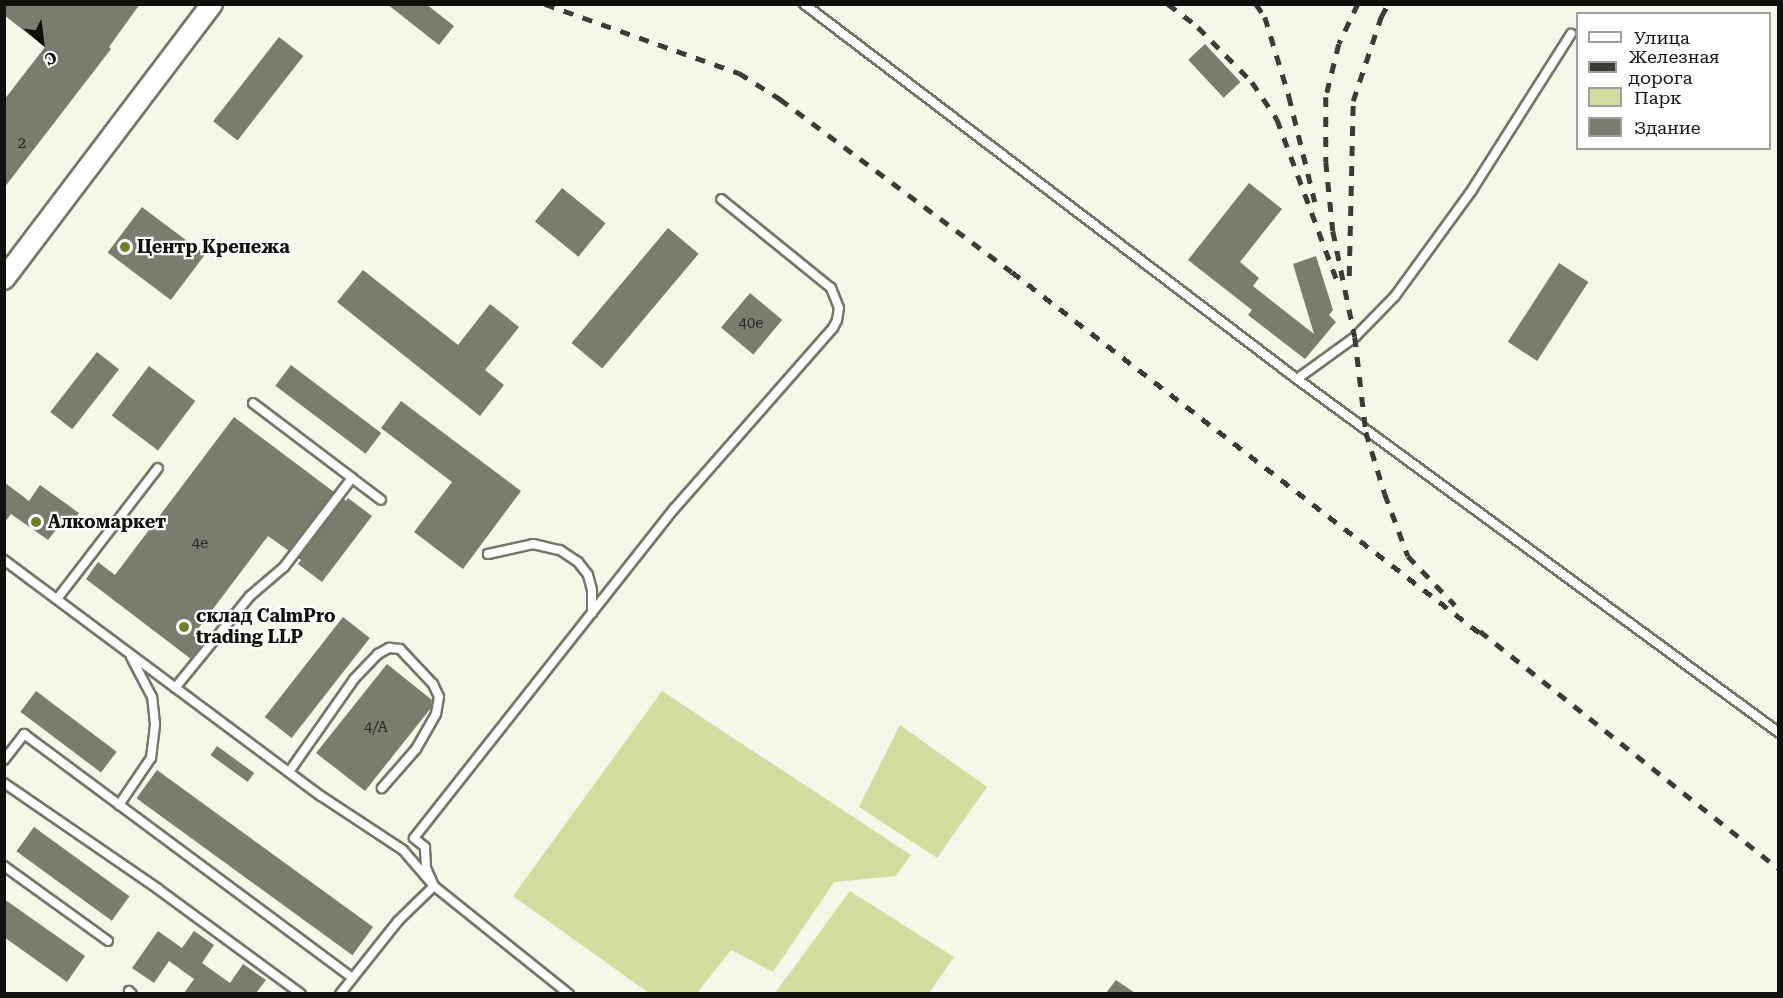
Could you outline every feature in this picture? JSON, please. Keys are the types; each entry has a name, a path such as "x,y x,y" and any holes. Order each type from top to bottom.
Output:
{"street":[{"path":"4,279 212,4"}],"lane":[{"path":"804,4 1297,379 1779,732"},
{"path":"1297,379 1355,337 1395,296 1472,190 1571,34"},
{"path":"403,850 674,510 833,328 837,320 839,308 831,288 721,199"},
{"path":"253,403 381,500"},
{"path":"57,599 158,468"},
{"path":"175,688 249,596 284,567 352,478"},
{"path":"488,554 533,544 560,550 578,562 588,575 592,590 592,613"},
{"path":"4,560 289,772 403,850 434,886 568,993"},
{"path":"289,772 354,679 378,654 389,648 399,649 433,684 439,696 436,714 416,750 382,788"},
{"path":"119,805 151,758 156,724 152,697 129,653"},
{"path":"4,760 24,734 352,978"},
{"path":"4,783 158,889 301,993"},
{"path":"414,838 425,847 426,868 434,886"},
{"path":"4,866 108,941"},
{"path":"340,993 398,921 434,886"}],"green space":[{"path":"662,691 911,855 896,876 834,882 773,972 731,950 697,993 649,993 513,896"},
{"path":"900,725 987,787 937,858 859,807"},
{"path":"850,891 954,957 929,993 775,993"}],"building":[{"path":"4,4 140,4 109,47 111,49 4,188 4,100 45,47 4,15"},
{"path":"387,4 426,4 454,26 439,45"},
{"path":"279,37 303,56 238,140 213,121"},
{"path":"1205,44 1240,82 1224,98 1188,60"},
{"path":"1249,183 1282,209 1240,262 1259,278 1253,286 1314,334 1293,264 1316,256 1333,310 1329,315 1336,322 1305,359 1248,315 1252,310 1188,260"},
{"path":"562,188 606,223 578,257 535,221"},
{"path":"142,207 205,255 171,300 108,253"},
{"path":"668,228 699,254 602,369 572,343"},
{"path":"1559,263 1588,282 1537,361 1508,342"},
{"path":"363,270 458,345 490,304 519,327 485,370 504,385 480,416 337,302"},
{"path":"750,293 782,320 753,354 721,327"},
{"path":"97,352 119,369 72,429 50,412"},
{"path":"291,365 381,433 366,454 275,386"},
{"path":"149,366 195,401 158,450 112,416"},
{"path":"401,401 521,491 463,569 414,532 452,482 381,428"},
{"path":"234,417 334,492 289,551 268,536 194,634 205,642 191,659 86,579 98,562 115,575"},
{"path":"4,482 29,501 40,485 79,513 69,526 63,521 48,540 11,514 4,523"},
{"path":"348,498 372,516 322,582 298,564 301,560 298,558 344,499 346,501"},
{"path":"343,617 370,638 292,738 265,717"},
{"path":"387,664 432,700 431,708 365,791 316,753"},
{"path":"36,691 117,752 101,773 20,712"},
{"path":"217,746 254,773 248,782 211,755"},
{"path":"157,770 373,927 352,955 136,798"},
{"path":"34,827 129,896 112,921 16,851"},
{"path":"4,899 85,956 67,982 4,937"},
{"path":"158,931 182,948 194,931 214,945 202,963 230,983 243,964 266,980 256,993 184,993 194,979 169,961 154,983 132,968"},
{"path":"1116,980 1135,993 1106,993"}],"railway":[{"path":"545,4 739,73 780,99 1012,272 1485,637"},
{"path":"1168,4 1198,27 1252,82 1277,119 1338,283"},
{"path":"1256,4 1265,17 1289,96 1315,202"},
{"path":"1358,4 1339,44 1326,97 1326,162 1333,231 1355,337 1366,432 1385,494 1408,556 1455,605"},
{"path":"1349,276 1353,101 1381,17 1388,4"},
{"path":"1480,631 1778,868"}],"place":[{"name":"Центр Крепежа","path":"125,247"},
{"name":"Алкомаркет","path":"36,522"},
{"name":"склад CalmPro trading LLP","path":"184,627"}]}
